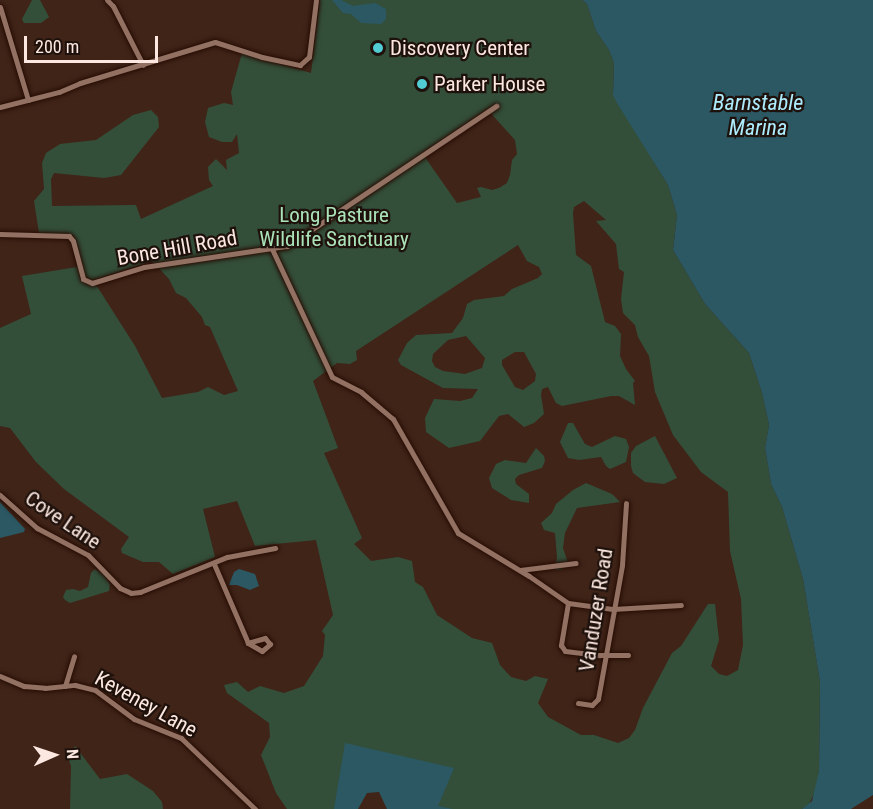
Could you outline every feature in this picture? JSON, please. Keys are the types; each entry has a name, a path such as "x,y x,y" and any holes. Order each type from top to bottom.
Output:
{"street":[{"path":"107,0 113,6 142,65"},
{"path":"0,107 215,42 292,66 300,65 309,57 316,0"},
{"path":"0,8 28,100"},
{"name":"Bone Hill Road","path":"0,234 69,236 73,241 83,279 92,283 144,267 287,246 496,106"},
{"path":"272,249 332,377 361,392 393,419 458,533 568,603 613,609 681,605"},
{"name":"Cove Lane","path":"0,495 37,528 83,551 120,588 135,594 214,564"},
{"name":"Vanduzer Road","path":"578,703 585,706 597,702 623,553 626,503"},
{"path":"248,642 214,564 227,557 275,548"},
{"path":"519,570 576,563"},
{"path":"568,603 562,648 572,653 628,655"},
{"path":"65,686 74,656"},
{"name":"Keveney Lane","path":"0,676 24,686 45,688 82,686 95,690 134,719 181,738 255,809"}],"green space":[{"path":"32,0 40,0 49,17 41,23 24,23 22,19"},
{"name":"Long Pasture Wildlife Sanctuary","path":"320,0 582,0 587,4 596,31 609,50 614,63 613,94 668,185 677,215 673,250 705,304 749,353 762,393 769,425 765,448 771,484 782,507 803,579 820,682 819,771 816,790 808,806 802,809 416,809 414,768 335,809 287,809 276,793 261,755 270,737 269,723 227,693 224,685 237,682 248,692 260,686 284,693 304,686 323,656 325,635 322,631 333,615 316,540 255,546 237,501 203,509 215,557 173,574 159,562 143,562 122,553 121,549 129,537 64,489 36,462 10,428 0,426 0,328 31,314 22,276 83,266 73,235 39,233 34,201 44,189 42,163 46,153 60,144 96,140 133,115 151,110 158,117 159,127 121,175 104,178 54,173 51,179 52,206 136,205 141,219 213,186 209,180 208,167 216,159 227,170 226,160 239,153 237,134 232,142 222,142 209,137 205,122 208,108 224,103 233,105 231,92 242,53 311,73","holes":["487,109 515,140 517,154 512,160 507,183 492,190 477,188 481,197 457,203 422,153","584,201 606,220 596,221 616,244 619,269 624,272 621,299 623,313 635,325 638,337 649,356 655,392 673,435 701,472 728,492 730,551 741,599 743,645 738,670 727,676 719,674 711,666 719,640 715,604 708,604 681,646 672,653 643,708 635,730 629,738 618,743 594,735 581,735 548,717 538,703 548,679 535,676 526,681 511,677 500,665 492,643 472,638 437,615 423,587 415,582 412,561 398,557 371,561 354,544 362,538 324,453 338,448 313,381 337,363 350,364 357,360 356,351 518,245 527,261 539,267 542,274 538,278 512,289 504,296 474,300 467,304 463,318 452,333 416,335 407,343 398,360 401,365 443,388 478,389 472,398 460,401 434,399 425,418 426,432 449,448 480,441 499,416 508,414 524,427 534,423 544,414 541,395 542,389 548,387 556,403 562,406 611,396 619,396 635,405 633,383 635,381 620,356 621,334 615,326 605,322 591,266 576,255 574,207","152,261 169,279 176,293 186,298 202,317 205,325 210,327 238,391 224,395 208,387 198,392 162,398 135,346 93,280","466,336 485,358 482,368 465,374 443,371 435,367 432,361 433,354 448,340","515,352 524,352 536,374 535,381 523,390 515,387 502,365 502,360"]},
{"path":"568,423 573,423 585,444 592,447 615,436 626,439 629,447 626,462 610,469 601,457 579,460 568,458 560,442"},
{"path":"655,436 677,478 664,484 645,482 633,473 631,466 631,453 636,446"},
{"path":"536,448 544,456 545,461 542,468 519,475 515,479 516,484 529,494 529,503 511,500 492,488 489,478 496,464 505,460 526,463"},
{"path":"586,483 612,494 620,502 577,508 565,533 563,548 568,563 561,570 555,570 557,557 555,533 544,530 541,523 552,513 556,504"},
{"path":"95,569 103,574 110,584 109,591 70,603 65,600 63,597 66,590 80,591 88,587 91,573"},
{"path":"75,746 100,779 127,774 153,791 162,802 163,809 70,809 71,766 67,754 72,752"}],"water":[{"path":"332,0 341,0 353,6 375,3 386,9 386,19 381,24 361,23 351,14 343,13"},
{"name":"Barnstable Marina","path":"582,0 873,0 873,795 851,809 802,809 812,801 819,771 820,682 803,579 782,507 771,484 765,448 769,425 762,393 749,353 705,304 673,250 677,215 668,185 613,95 614,63 609,50 596,31 587,4"},
{"path":"0,502 25,529 24,532 0,538"},
{"path":"239,569 255,574 259,586 250,590 237,585 229,585 234,572"},
{"path":"345,743 454,768 438,806 453,809 387,809 379,792 367,793 358,809 334,809"}],"place":[{"name":"Discovery Center","path":"378,48"},
{"name":"Parker House","path":"422,84"}]}
